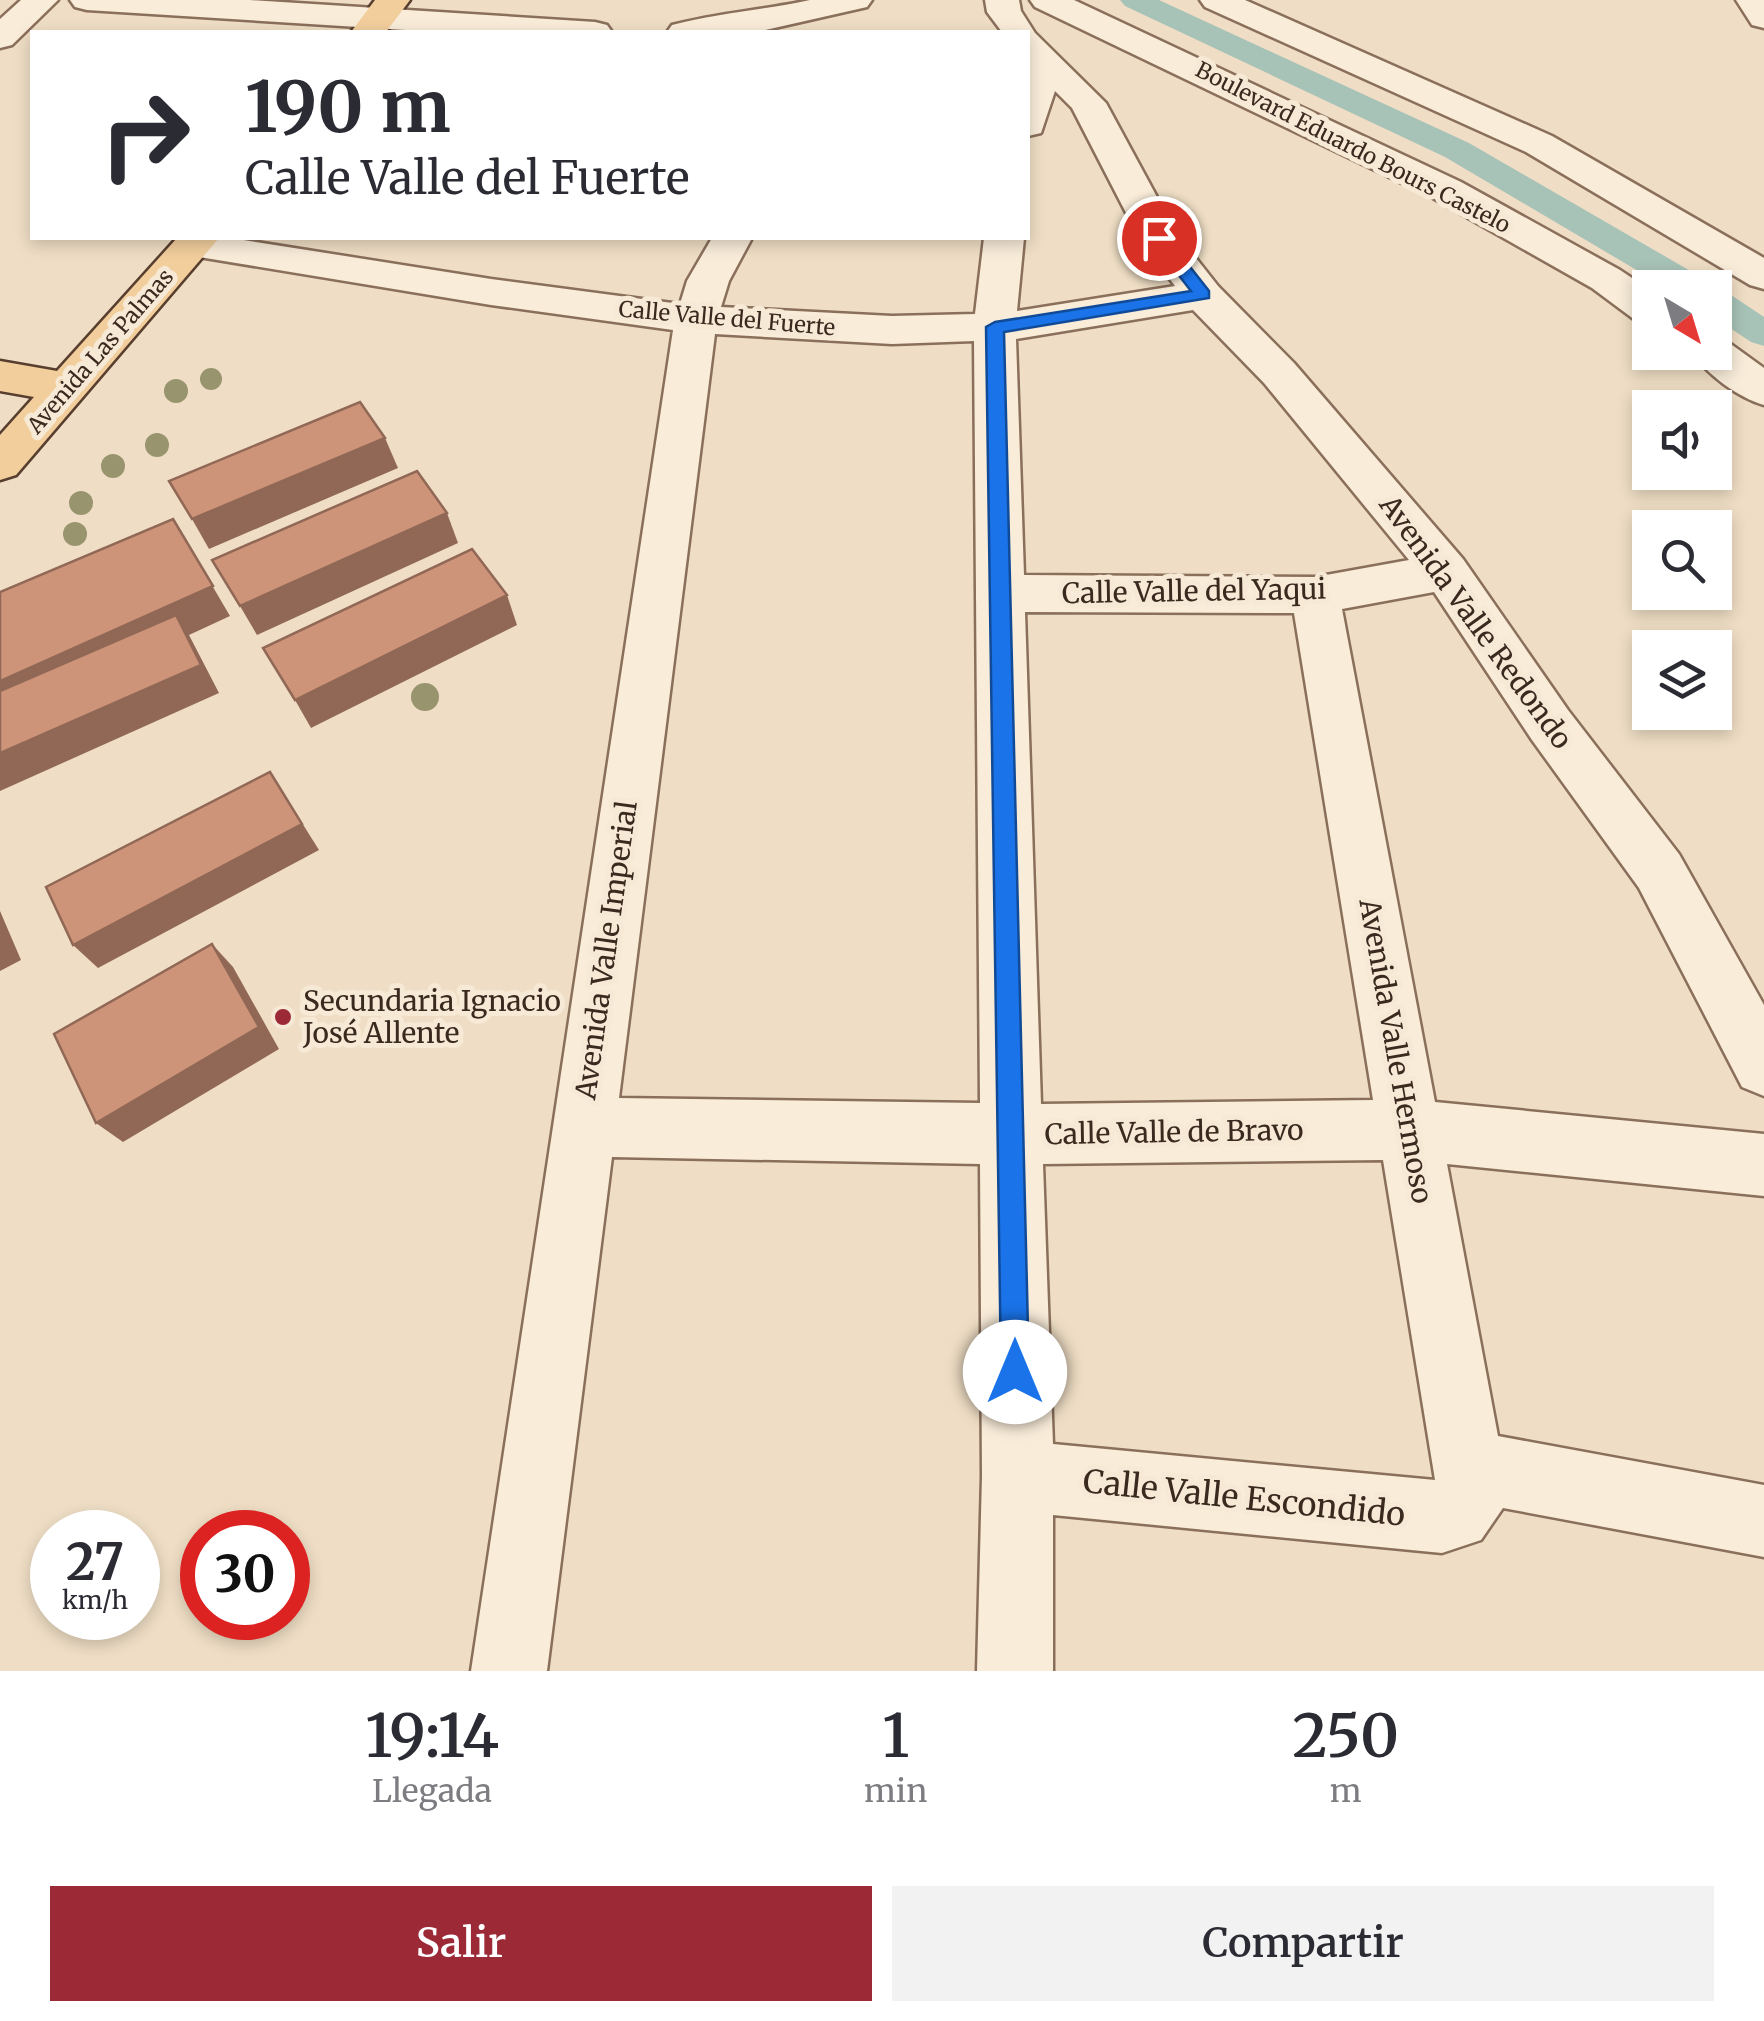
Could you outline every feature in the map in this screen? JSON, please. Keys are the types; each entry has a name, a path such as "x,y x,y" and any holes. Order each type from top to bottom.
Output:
{"main road":[{"name":"Avenida Las Palmas","path":"0,464 196,241"},
{"path":"0,376 69,388"}],"street":[{"path":"0,38 41,0"},
{"path":"86,0 564,30"},
{"path":"700,30 749,24 854,0"},
{"path":"839,30 854,0"},
{"name":"Avenida Valle Redondo","path":"1002,0 1004,12 1018,30"},
{"name":"Boulevard Eduardo Bours Castelo","path":"1047,0 1447,190 1632,297"},
{"path":"1218,0 1538,144 1640,200 1764,276"},
{"path":"1753,0 1764,18"},
{"name":"Avenida Valle Redondo","path":"1030,45 1088,103 1159,238 1202,294 1291,386 1446,572 1550,726 1658,870 1764,1067"},
{"name":"Avenida Valle Imperial","path":"508,1671 696,319 708,281 731,240"},
{"path":"1004,240 995,327 1018,1476 1015,1671"},
{"name":"Calle Valle del Fuerte","path":"196,241 696,319 828,328 995,327 1202,294"},
{"path":"1732,366 1764,390"},
{"name":"Calle Valle del Yaqui","path":"1001,592 1315,595 1446,572"},
{"name":"Avenida Valle Hermoso","path":"1315,595 1469,1486"},
{"name":"Calle Valle de Bravo","path":"582,1126 1009,1134 1410,1130 1764,1165"},
{"name":"Calle Valle Escondido","path":"1018,1476 1442,1517 1456,1516 1469,1486 1764,1521"}],"building":[{"path":"360,402 385,438 192,519 169,481"},
{"path":"417,471 447,513 240,606 212,560"},
{"path":"173,519 213,586 0,681 0,592"},
{"path":"472,549 507,595 295,700 263,648"},
{"path":"176,615 201,665 0,753 0,691"},
{"path":"270,772 302,824 73,945 46,887"},
{"path":"212,944 259,1027 96,1123 54,1034"}],"waterway":[{"path":"1135,0 1457,150 1664,270"},
{"path":"1732,312 1764,334"}],"place":[{"name":"Secundaria Ignacio José Allente","path":"283,1017"}],"route":[{"path":"1015,1372 995,327 1202,294 1159,238"}]}
